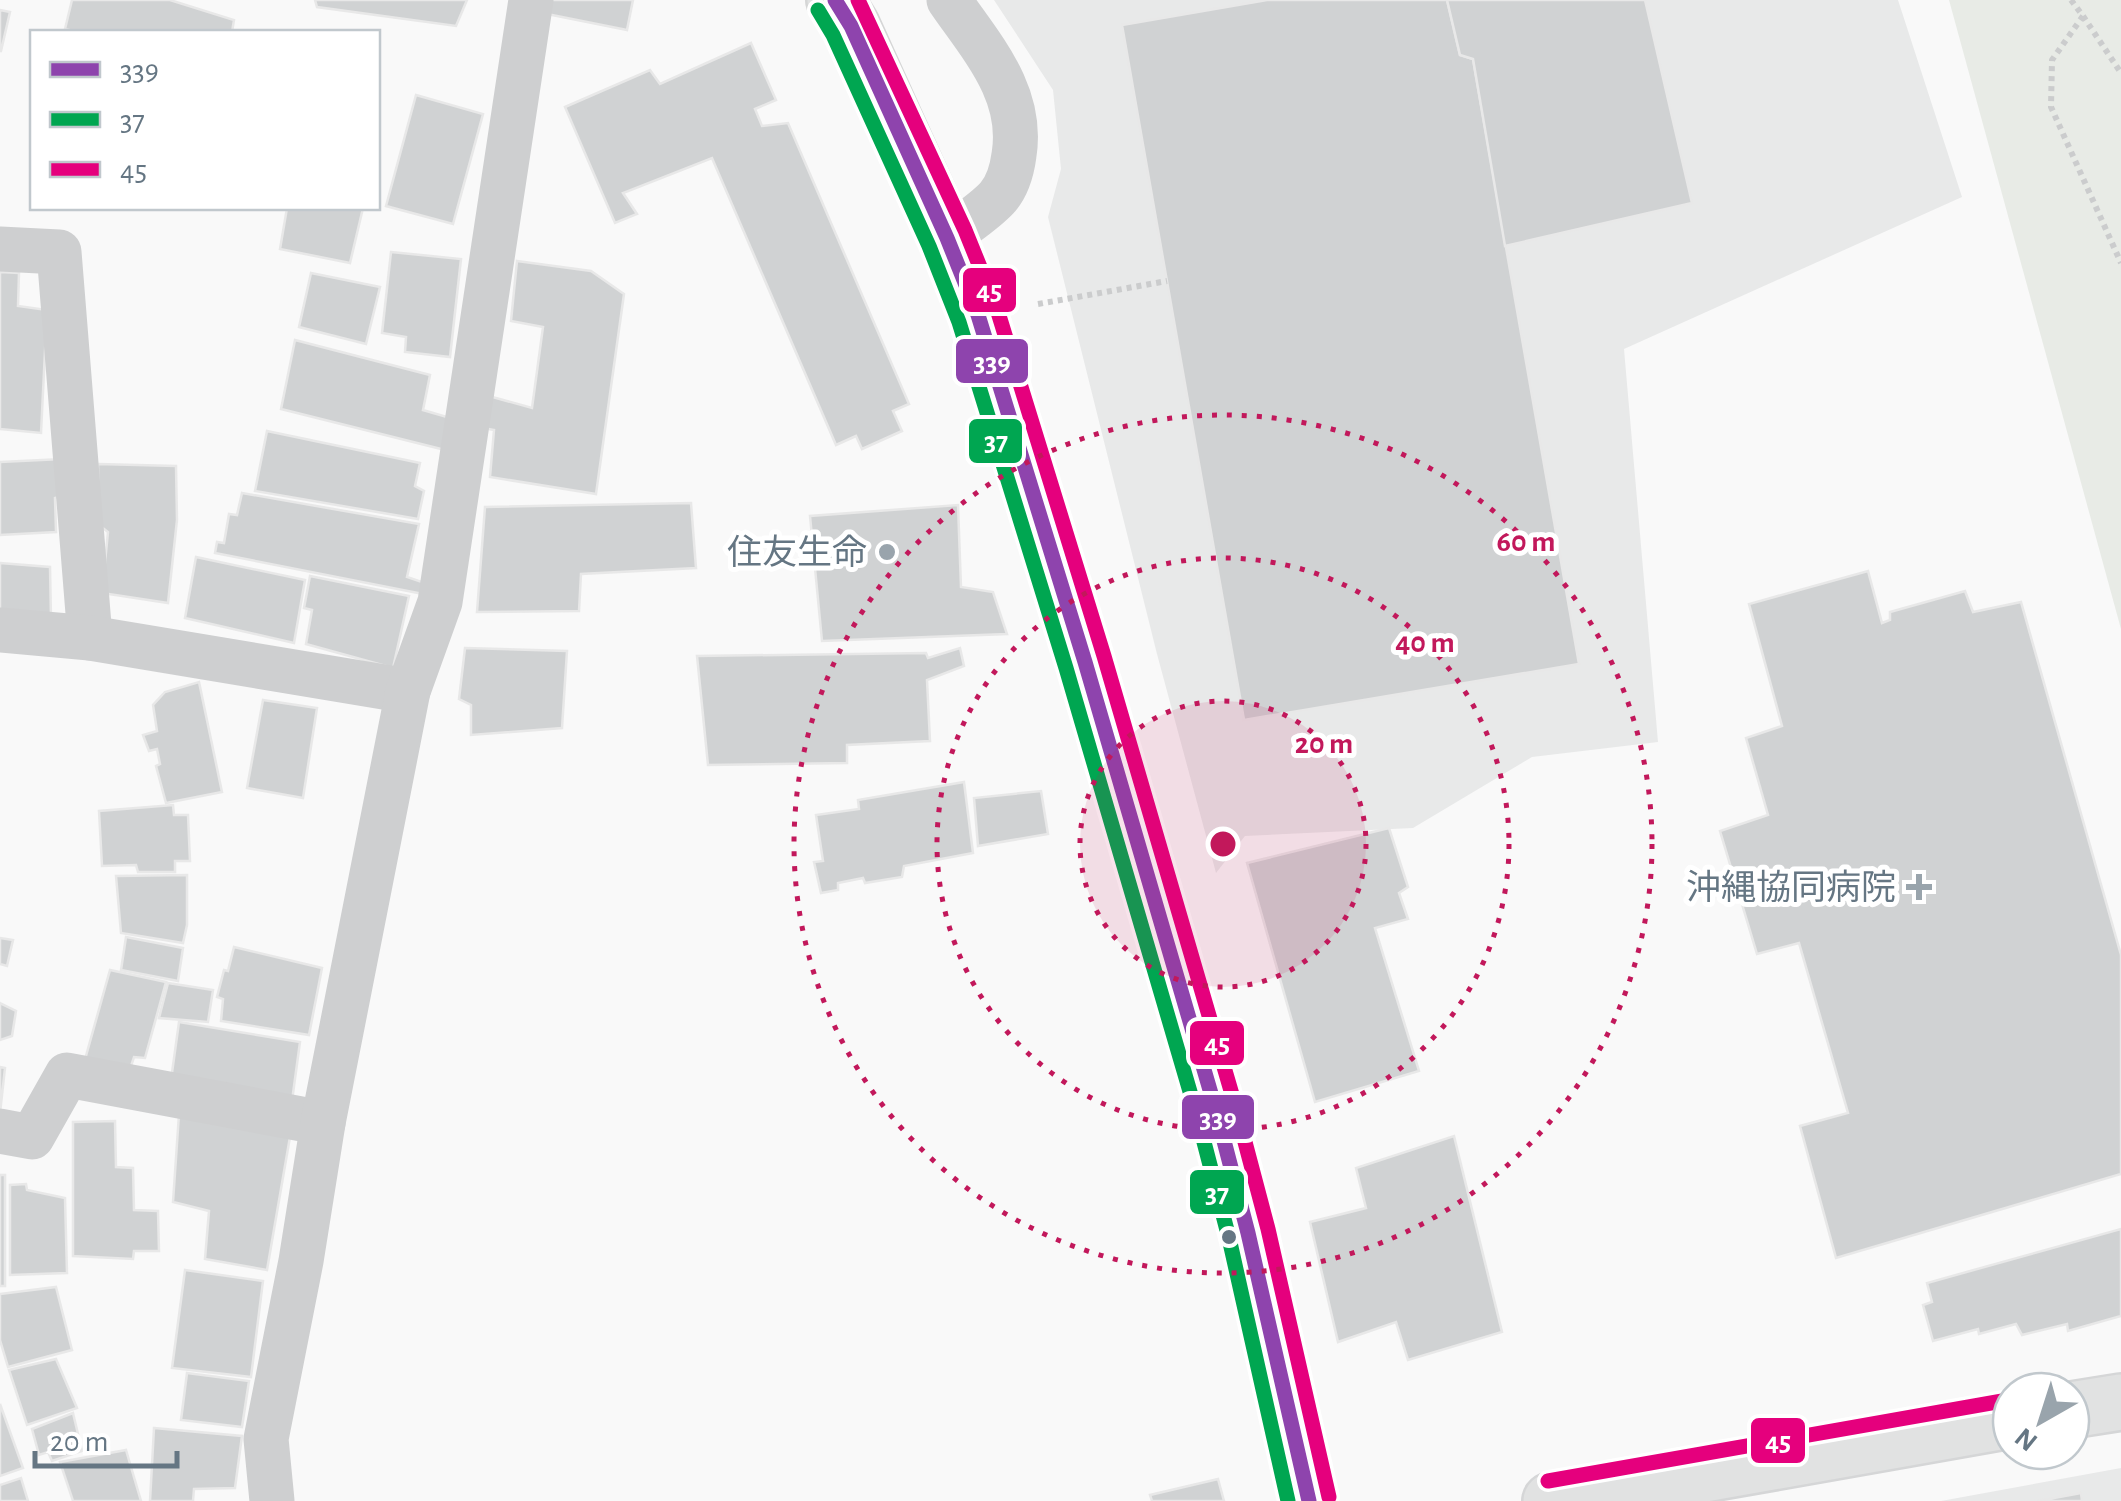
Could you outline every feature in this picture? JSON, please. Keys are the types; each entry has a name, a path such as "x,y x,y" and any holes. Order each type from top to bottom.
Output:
{"main road":[{"path":"835,0 851,26 947,238 1003,393 1217,1114 1309,1501"},
{"path":"2091,1407 2121,1402"},
{"path":"1552,1501 1991,1424"}],"street":[{"path":"272,1501 266,1440 301,1261 322,1122 408,691 440,602 531,0"},
{"path":"947,238 999,196 1012,171 1016,141 1015,110 1000,76 949,0"},
{"path":"0,249 59,252 90,638"},
{"path":"0,630 90,638 408,691"},
{"path":"0,1131 32,1137 67,1075 322,1122"}],"path":[{"path":"2071,0 2121,72"},
{"path":"2083,16 2052,60 2051,107 2121,263"},
{"path":"1038,304 1167,281"}],"shaded area":[{"path":"994,0 1898,0 1962,197 1624,349 1658,742 1532,757 1413,828 1245,836 1216,873 1048,217 1061,169 1053,90"},
{"path":"1949,0 2121,0 2121,629"},
{"path":"2121,1468 2121,1501 1941,1501"}],"building":[{"path":"72,0 170,0 234,20 232,30 65,29"},
{"path":"315,0 467,0 456,26 317,7"},
{"path":"550,0 633,0 627,30 547,14"},
{"path":"1267,0 1447,0 1460,55 1473,59 1579,664 1244,720 1122,25"},
{"path":"1447,0 1645,0 1692,203 1505,246 1473,59 1460,55"},
{"path":"0,10 10,12 1,51 0,51"},
{"path":"751,43 776,100 755,109 762,126 788,123 909,404 893,411 902,431 862,449 856,436 836,445 712,158 623,193 637,214 615,223 565,107 650,70 660,84"},
{"path":"416,95 483,114 453,224 386,206"},
{"path":"287,210 363,210 350,263 280,249"},
{"path":"391,252 461,259 450,357 405,352 406,337 382,333"},
{"path":"517,261 591,271 624,294 596,494 490,477 494,430 483,428 489,396 532,408 543,327 511,321"},
{"path":"0,272 19,273 18,306 47,310 41,433 0,429"},
{"path":"311,273 380,287 366,344 299,327"},
{"path":"295,340 430,375 423,410 454,419 445,450 281,409"},
{"path":"267,431 420,463 415,486 424,491 418,519 255,491"},
{"path":"62,459 64,496 55,498 56,532 0,535 0,462"},
{"path":"98,464 176,466 177,520 168,603 102,593 108,532 99,525"},
{"path":"242,493 419,524 407,577 425,583 423,594 215,553 217,542 224,543 229,514 237,515"},
{"path":"691,503 696,568 581,574 579,611 477,612 485,507"},
{"name":"住友生命","path":"958,505 961,587 993,592 1007,634 822,641 810,516"},
{"path":"196,557 305,580 294,643 185,618"},
{"path":"0,563 50,567 51,619 0,616"},
{"name":"沖縄協同病院","path":"1868,571 1882,623 1890,620 1890,612 1965,591 1973,612 2021,602 2121,955 2121,1174 1836,1258 1800,1126 1848,1113 1799,943 1757,954 1720,831 1768,815 1746,738 1782,726 1749,604"},
{"path":"310,576 409,596 393,668 306,644 312,610 304,608"},
{"path":"465,648 567,651 562,728 471,735 471,705 459,699"},
{"path":"960,648 964,666 927,680 930,741 847,745 847,763 708,765 697,656 926,653 928,658"},
{"path":"199,682 222,792 166,803 156,766 160,764 157,749 149,751 143,735 157,731 153,705 165,692"},
{"path":"263,700 317,708 303,798 247,788"},
{"path":"964,782 973,853 904,866 902,877 838,883 838,890 821,893 814,862 823,861 816,815 859,809 858,800"},
{"path":"1041,791 1048,834 978,846 974,798"},
{"path":"173,805 174,815 188,815 190,861 175,861 175,872 138,872 136,865 102,866 99,811"},
{"path":"1389,828 1408,887 1399,893 1408,919 1375,928 1419,1071 1315,1102 1247,863"},
{"path":"187,875 183,943 121,933 116,876"},
{"path":"126,937 183,948 178,981 121,970"},
{"path":"0,938 13,940 7,966 0,964"},
{"path":"234,947 322,968 309,1035 221,1021 223,999 217,997"},
{"path":"110,970 166,982 145,1058 134,1057 128,1075 84,1063"},
{"path":"168,983 213,990 208,1022 159,1018"},
{"path":"0,1003 16,1011 12,1036 0,1040"},
{"path":"179,1022 300,1042 292,1101 171,1080"},
{"path":"0,1067 5,1068 0,1113"},
{"path":"179,1114 291,1131 267,1270 205,1259 209,1211 173,1202"},
{"path":"115,1121 116,1167 133,1168 134,1210 158,1211 159,1251 134,1251 133,1259 73,1256 73,1122"},
{"path":"1454,1136 1502,1332 1408,1360 1396,1322 1338,1342 1310,1222 1366,1208 1356,1168"},
{"path":"0,1175 5,1175 5,1286 0,1286"},
{"path":"26,1184 27,1190 65,1198 67,1273 10,1275 10,1185"},
{"path":"2121,1229 2121,1316 2068,1331 2067,1324 2022,1335 2016,1324 1933,1341 1923,1305 1932,1302 1927,1283"},
{"path":"185,1270 263,1281 251,1377 172,1368"},
{"path":"56,1287 72,1350 8,1367 0,1340 0,1294"},
{"path":"56,1359 77,1408 27,1425 9,1370"},
{"path":"187,1373 249,1381 242,1427 181,1420"},
{"path":"0,1404 23,1468 0,1476"},
{"path":"73,1413 82,1451 52,1461 48,1452 39,1455 32,1429"},
{"path":"154,1428 242,1436 235,1488 194,1489 193,1501 150,1501"},
{"path":"126,1450 141,1501 73,1501 60,1462"},
{"path":"21,1478 28,1501 0,1501 0,1485"},
{"path":"1218,1479 1224,1501 1152,1501 1150,1495"},
{"path":"2081,1493 2082,1501 2038,1501"}],"transit line":[{"name":"339","path":"835,0 851,26 978,315 1085,662 1217,1114 1309,1501"},
{"name":"45","path":"858,0 965,230 997,309 1104,656 1236,1108 1329,1497"},
{"name":"37","path":"818,10 929,246 959,322 1066,668 1198,1119 1288,1501"},
{"name":"45","path":"1548,1481 1991,1403"}],"place":[{"name":"住友生命","path":"887,552"},
{"name":"沖縄協同病院","path":"1919,887"}]}
